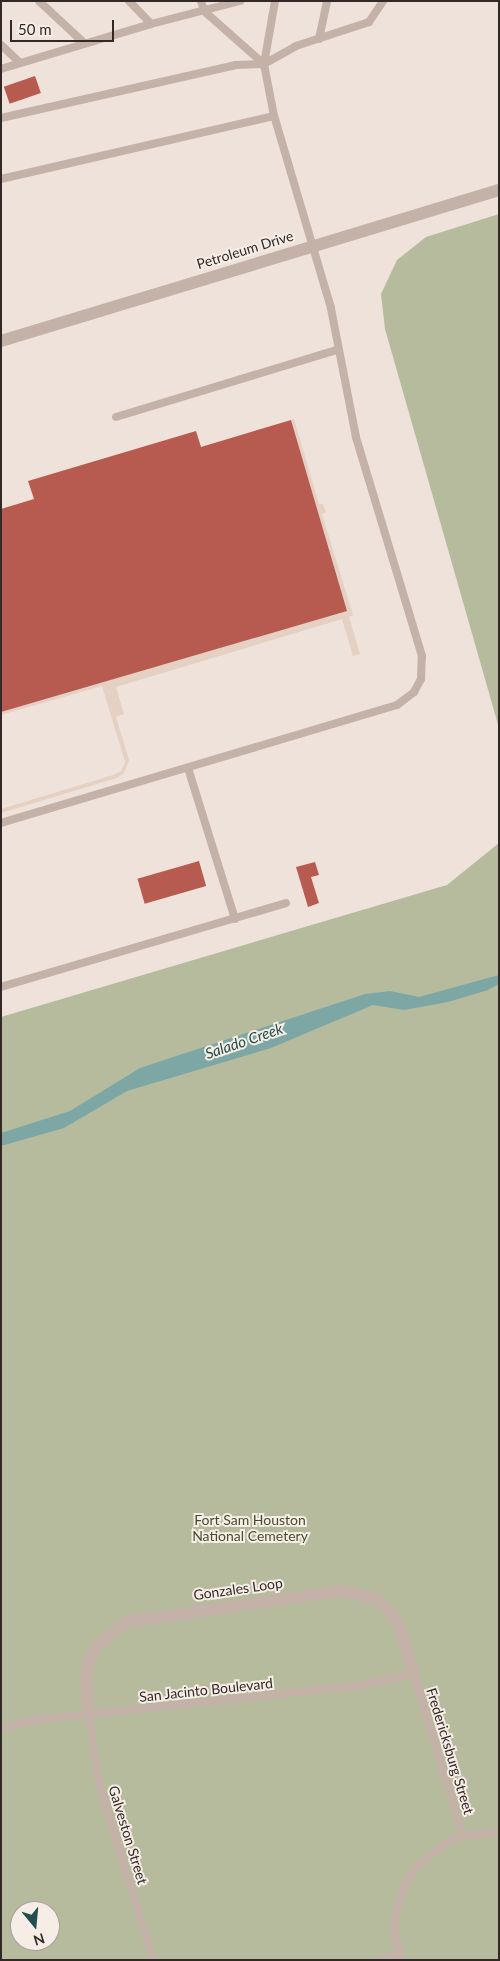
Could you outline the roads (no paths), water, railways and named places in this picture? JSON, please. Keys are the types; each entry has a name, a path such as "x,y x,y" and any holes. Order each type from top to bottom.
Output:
{"street":[{"name":"Petroleum Drive","path":"1,341 312,245 499,190"},
{"name":"Gonzales Loop","path":"89,1714 86,1679 89,1662 97,1645 126,1622 342,1590 376,1599 388,1609 398,1623 414,1674"}],"lane":[{"path":"39,1 84,43"},
{"path":"128,1 152,24"},
{"path":"201,1 204,11 264,64"},
{"path":"1,69 84,43 240,1"},
{"path":"1,822 397,705 414,692 421,679 422,656 356,437 337,350 331,308 274,116 264,64 275,1"},
{"path":"318,39 327,1"},
{"path":"1,118 236,65 264,64 278,54 369,22 383,1"},
{"path":"1,45 20,62"},
{"path":"1,178 274,116"},
{"path":"116,417 337,350"},
{"path":"188,768 235,919"},
{"path":"1,987 286,903"},
{"name":"San Jacinto Boulevard","path":"1,1728 41,1719 357,1686 414,1674"},
{"name":"Fredericksburg Street","path":"414,1674 463,1836"},
{"name":"Galveston Street","path":"89,1714 99,1783 153,1960"},
{"path":"379,1960 400,1957 395,1917 406,1882 430,1853 463,1836 499,1832"}],"water":[{"name":"Salado Creek","path":"499,975 499,984 488,990 448,1002 404,1010 373,1005 271,1048 127,1091 64,1128 1,1146 1,1133 70,1111 140,1068 365,994 390,991 419,997"}],"park label":[{"name":"Fort Sam Houston National Cemetery","path":"250,1528"}]}
